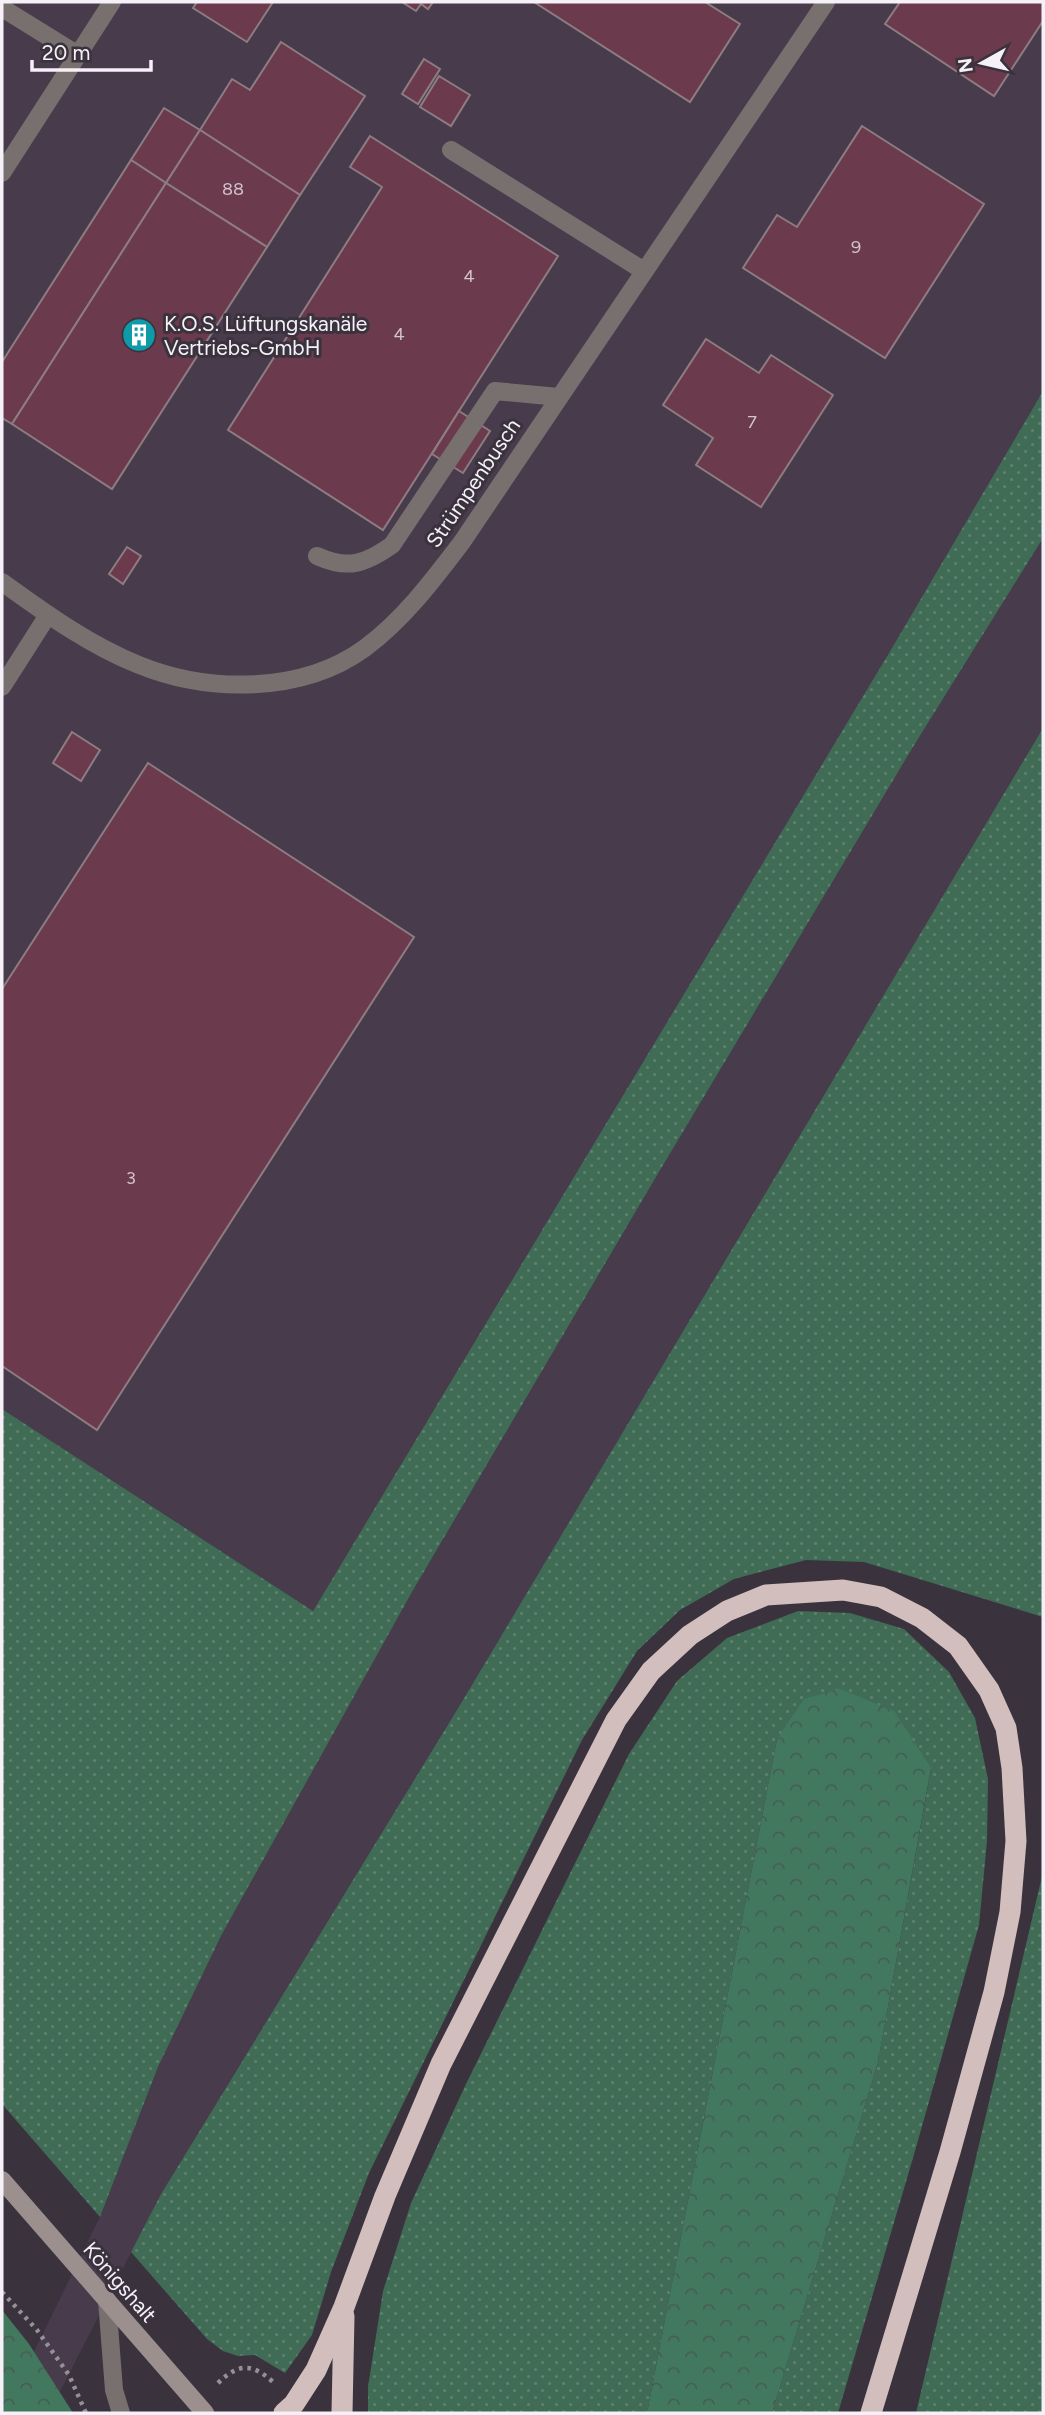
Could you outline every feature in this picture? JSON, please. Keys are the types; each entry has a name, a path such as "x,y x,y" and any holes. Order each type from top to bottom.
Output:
{"highway":[{"path":"284,2413 294,2404 316,2370 441,2064 616,1720 651,1671 690,1635 727,1611 766,1595 843,1590 881,1597 922,1618 958,1646 989,1690 1006,1728 1012,1768 1016,1841 1010,1912 994,1992 950,2152 871,2413"},
{"path":"342,2413 344,2306"}],"main road":[{"name":"Königshalt","path":"2,2179 205,2413"}],"street":[{"path":"2,173 112,2"},
{"name":"Strümpenbusch","path":"2,582 48,615 115,654 182,678 237,684 263,683 310,674 335,665 365,648 418,599 462,542 826,2"},
{"path":"2,8 78,55"},
{"path":"452,150 644,271"},
{"path":"317,556 333,563 350,565 379,554 392,545 495,391 559,397"},
{"path":"2,687 48,615"},
{"path":"107,2300 114,2389 121,2413"}],"path":[{"path":"2,2292 37,2330 69,2375 86,2413"},
{"path":"230,2372 241,2367 261,2371 272,2381"}],"shaded area":[{"path":"2,2 1043,2 1043,391 889,653 313,1611 2,1409"},
{"path":"1043,538 1043,728 460,1705 161,2194 49,2413 4,2413 100,2217 158,2067 222,1934 412,1592 656,1177 913,747"}],"green space":[{"path":"1043,391 1043,538 913,747 412,1592 222,1934 158,2067 100,2217 2,2104 2,1409 313,1611 889,653"},
{"path":"1043,728 1043,1617 864,1562 806,1560 734,1579 680,1610 637,1651 582,1740 369,2173 331,2272 312,2335 285,2373 255,2355 238,2356 223,2351 207,2339 131,2252 161,2194 460,1705"},
{"path":"798,1611 850,1613 904,1629 949,1672 975,1718 988,1779 987,1841 979,1925 838,2413 772,2413 878,2062 931,1769 777,1739 647,2413 368,2413 368,2387 383,2291 411,2203 466,2084 629,1754 677,1681 727,1638"},
{"path":"840,1689 894,1711 931,1768 878,2062 772,2413 647,2413 777,1739 804,1699"},
{"path":"1043,1872 1043,2413 916,2413"},
{"path":"2,2310 29,2344 73,2413 2,2413"}],"building":[{"path":"197,2 273,2 247,42 193,8"},
{"path":"402,2 433,2 428,9 421,4 416,11"},
{"path":"534,2 705,2 740,24 690,102"},
{"path":"900,2 1043,2 1043,21 994,96 885,24"},
{"path":"281,42 365,96 300,195 200,130 232,79 250,90"},
{"path":"424,59 440,69 418,104 402,94"},
{"path":"439,76 470,95 451,126 420,107"},
{"path":"164,108 200,130 166,183 131,160"},
{"path":"862,126 984,204 885,358 743,268 777,215 797,227"},
{"path":"200,130 300,195 267,247 166,183"},
{"path":"370,136 558,256 383,530 228,430 382,187 350,167"},
{"path":"131,160 166,183 12,424 2,418 2,362"},
{"name":"K.O.S. Lüftungskanäle Vertriebs-GmbH","path":"166,183 267,247 112,489 12,424"},
{"path":"706,339 759,373 771,355 833,395 761,507 696,465 713,438 663,405"},
{"path":"459,411 490,431 463,473 432,454"},
{"path":"127,547 141,556 123,584 109,574"},
{"path":"72,732 100,750 81,781 53,763"},
{"path":"148,763 414,937 97,1430 2,1366 2,989"}],"place":[{"name":"K.O.S. Lüftungskanäle Vertriebs-GmbH","path":"139,335"}]}
